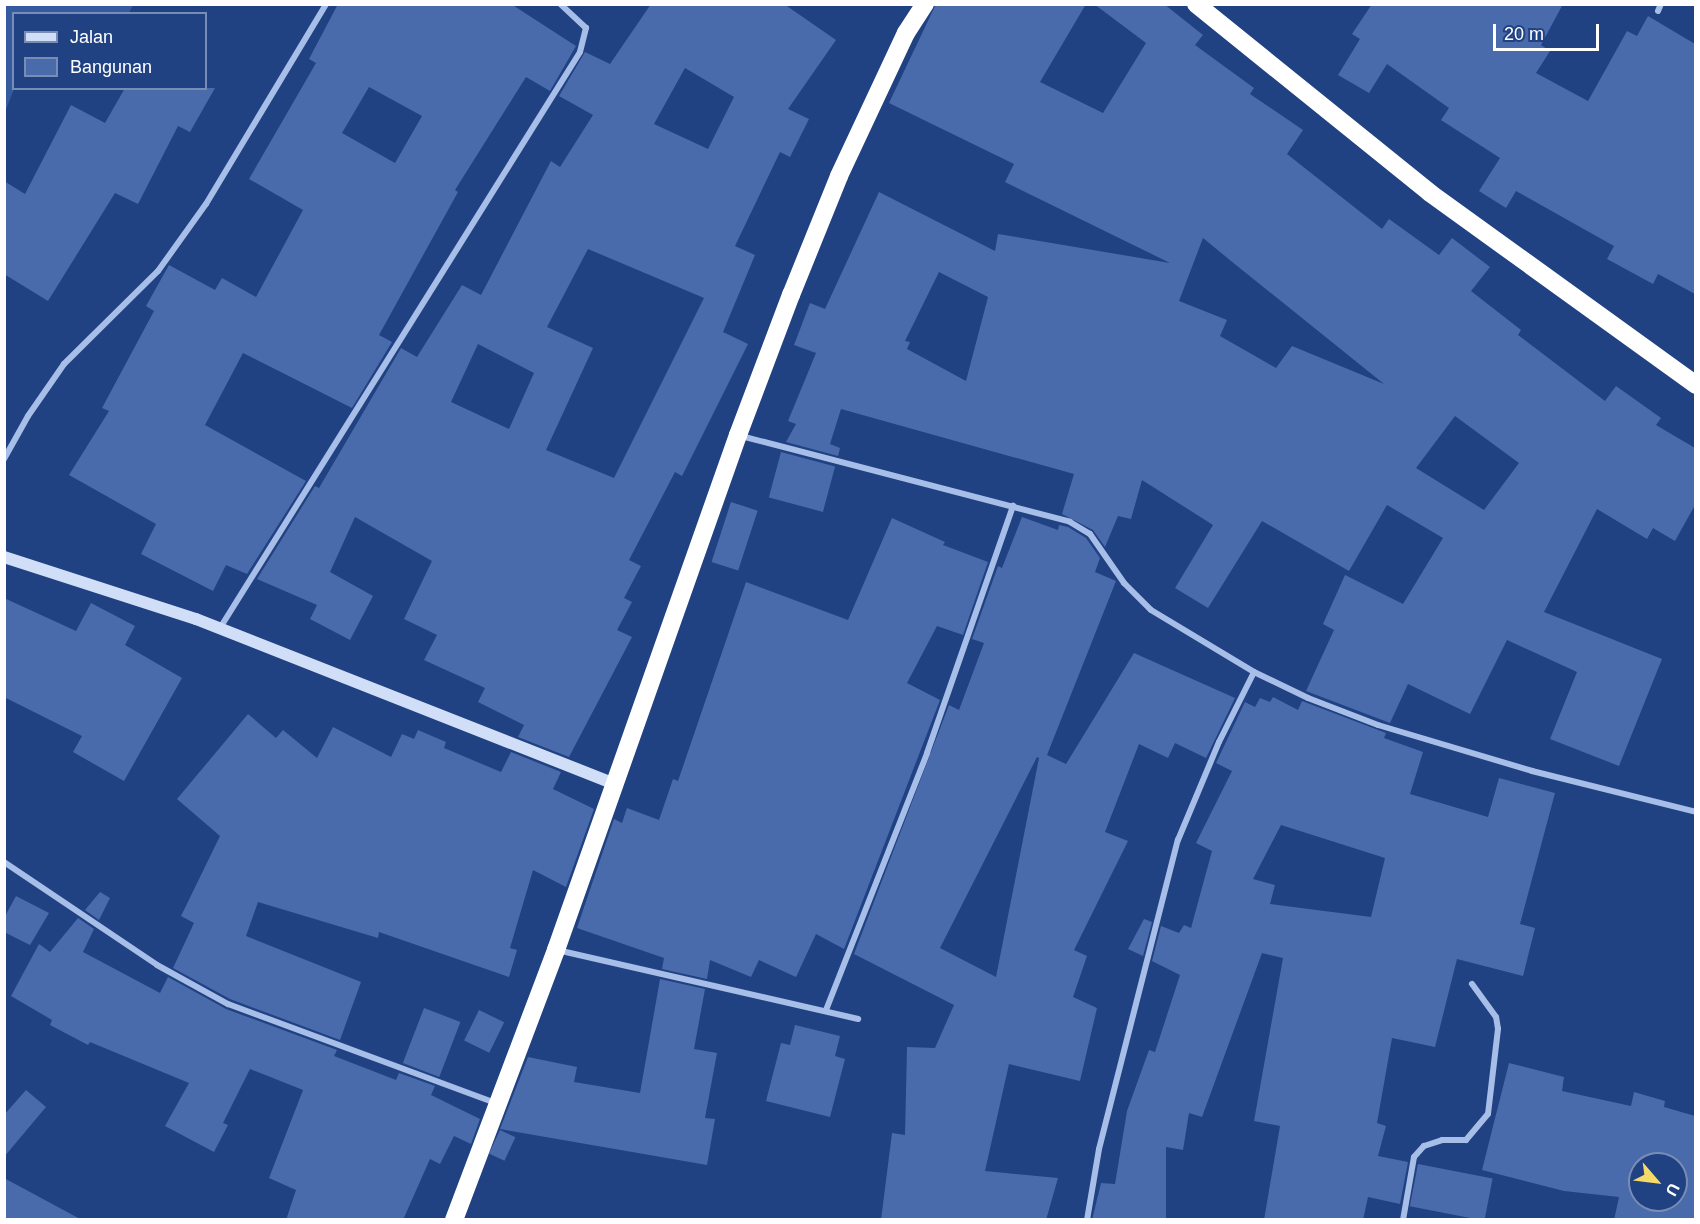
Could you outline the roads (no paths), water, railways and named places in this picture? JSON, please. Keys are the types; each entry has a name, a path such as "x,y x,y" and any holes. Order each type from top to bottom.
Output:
{"highway":[{"path":"454,1220 556,950 738,435 839,176 906,33 926,4"},
{"path":"1196,4 1439,200 1695,385"}],"main road":[{"path":"4,557 220,629 614,784"}],"street":[{"path":"4,459 28,416 64,364 158,271 206,204 326,4"},
{"path":"220,629 580,52 586,28 560,4"},
{"path":"738,435 1070,522 1090,534 1124,583 1151,610 1254,672 1378,725 1532,771 1695,812"},
{"path":"826,1010 927,753 1013,506"},
{"path":"1087,1220 1099,1149 1178,840 1219,742 1254,672"},
{"path":"4,862 157,965 228,1004 497,1104"},
{"path":"556,950 858,1019"},
{"path":"1403,1220 1414,1157 1424,1146 1442,1140 1466,1140 1488,1114 1498,1029 1496,1017 1472,984"}]}
